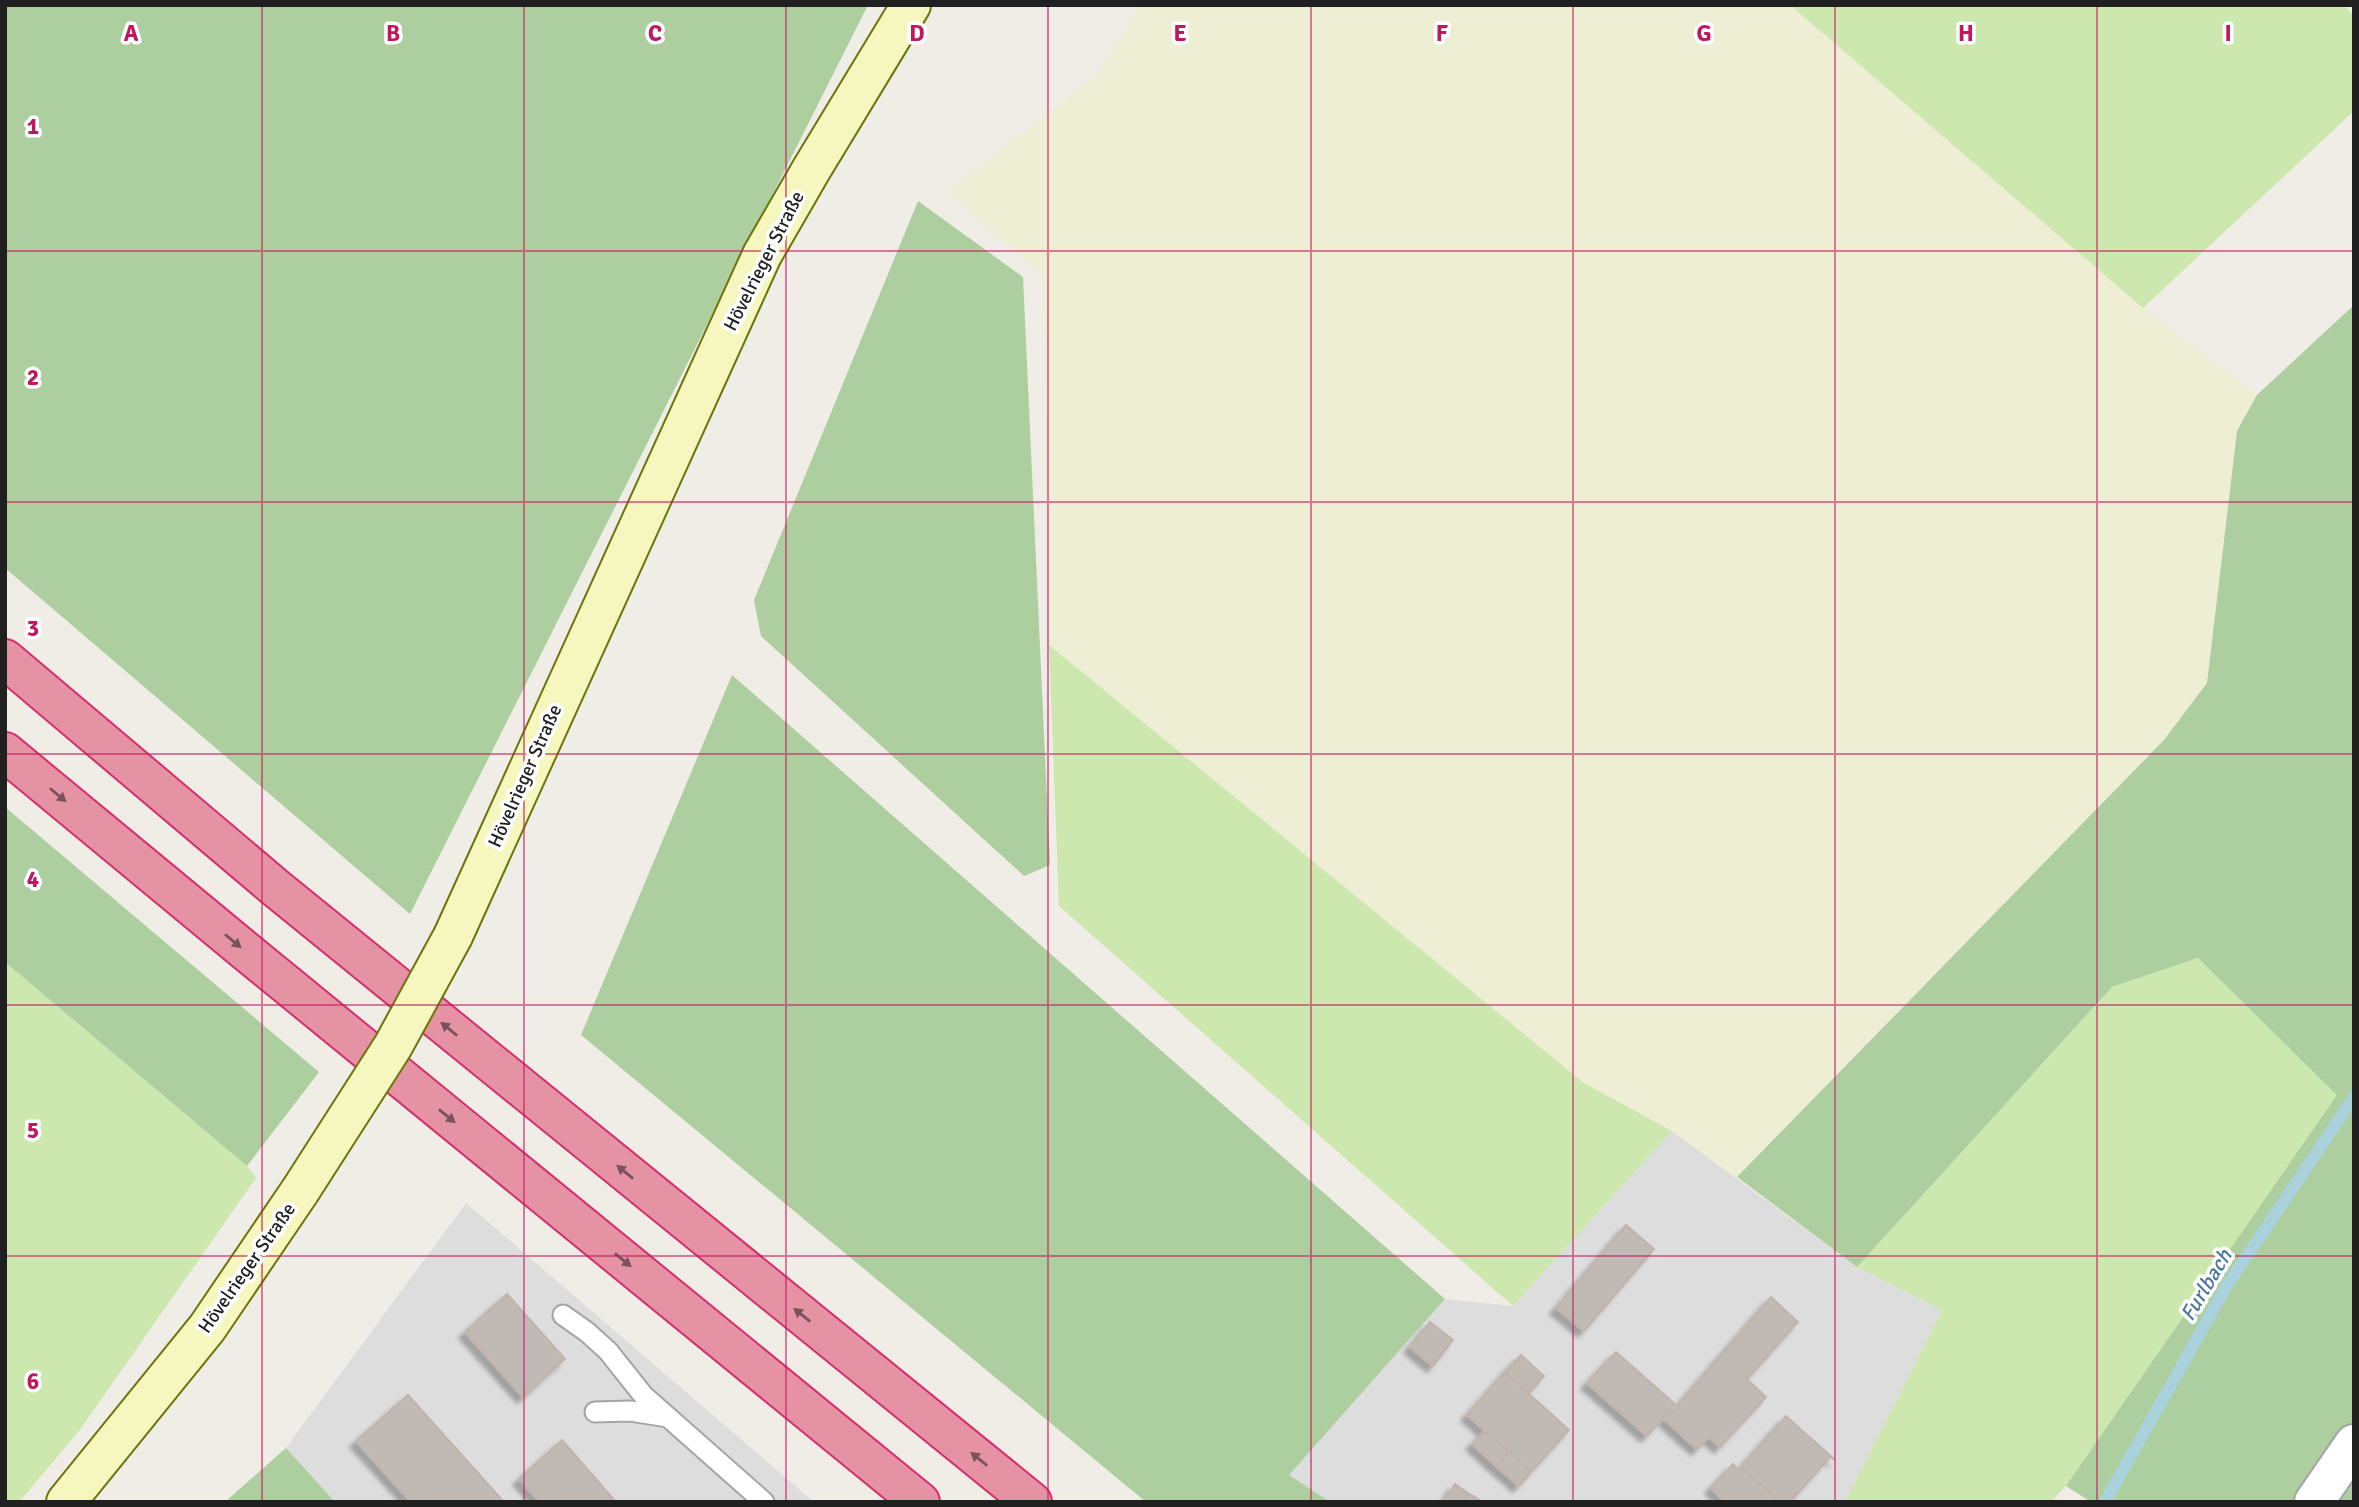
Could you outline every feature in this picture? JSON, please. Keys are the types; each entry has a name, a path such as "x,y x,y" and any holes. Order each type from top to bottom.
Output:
{"highway":[{"path":"5,659 277,890 1032,1502"},
{"path":"5,752 920,1502"}],"main road":[{"name":"Hövelrieger Straße","path":"66,1502 206,1328 300,1191 393,1046 453,936 762,255 911,5"}],"street":[{"path":"2314,1502 2354,1444"}],"lane":[{"path":"563,1315 608,1351 643,1395 764,1502"},
{"path":"595,1412 630,1411 668,1417"}],"shaded area":[{"path":"1672,1131 1857,1267 1943,1309 1845,1502 1330,1502 1288,1476 1445,1299 1513,1306"},
{"path":"466,1203 814,1502 335,1502 286,1448"}],"green space":[{"path":"5,5 868,5 410,914 5,568"},
{"path":"1137,5 1790,5 2143,308 2257,395 2237,431 2207,683 2164,740 1736,1177 1672,1131 1584,1083 1049,645 1043,275 948,192 1099,73 1137,11"},
{"path":"1790,5 2343,5 2354,15 2354,111 2143,308"},
{"path":"918,201 1023,277 1050,865 1024,876 761,636 754,600"},
{"path":"2354,305 2354,1502 2091,1502 2066,1486 2337,1095 2198,958 2112,987 1857,1267 1737,1177 2164,740 2207,683 2237,431 2257,395"},
{"path":"1049,645 1584,1083 1672,1131 1513,1306 1059,906"},
{"path":"732,675 1445,1299 1289,1475 1330,1502 1146,1502 581,1035"},
{"path":"5,807 319,1072 247,1166 5,962"},
{"path":"2198,958 2338,1095 2066,1486 2051,1502 1845,1502 1942,1310 1857,1267 2112,987"},
{"path":"5,962 247,1166 256,1178 79,1431 19,1502 5,1502"},
{"path":"286,1448 335,1502 225,1502"}],"building":[{"path":"1626,1225 1654,1249 1584,1331 1556,1308"},
{"path":"507,1294 565,1359 523,1397 465,1332"},
{"path":"1771,1297 1798,1322 1747,1379 1766,1397 1720,1447 1709,1437 1697,1449 1665,1420"},
{"path":"1430,1322 1453,1340 1433,1366 1410,1347"},
{"path":"1616,1352 1675,1404 1647,1436 1587,1383"},
{"path":"1521,1355 1544,1376 1529,1393 1505,1372"},
{"path":"1505,1372 1569,1430 1531,1472 1467,1415"},
{"path":"408,1395 504,1502 411,1502 356,1441"},
{"path":"1786,1416 1835,1460 1830,1457 1790,1502 1780,1502 1741,1467"},
{"path":"1485,1431 1509,1452 1496,1466 1472,1444"},
{"path":"562,1440 616,1502 540,1502 519,1479"},
{"path":"1509,1452 1531,1472 1519,1486 1496,1466"},
{"path":"1733,1464 1738,1470 1741,1467 1780,1502 1725,1502 1711,1488"},
{"path":"1455,1484 1468,1493 1463,1502 1444,1502"},
{"path":"1468,1493 1483,1502 1463,1502"}],"waterway":[{"name":"Furlbach","path":"2105,1502 2226,1287 2354,1097"}]}
